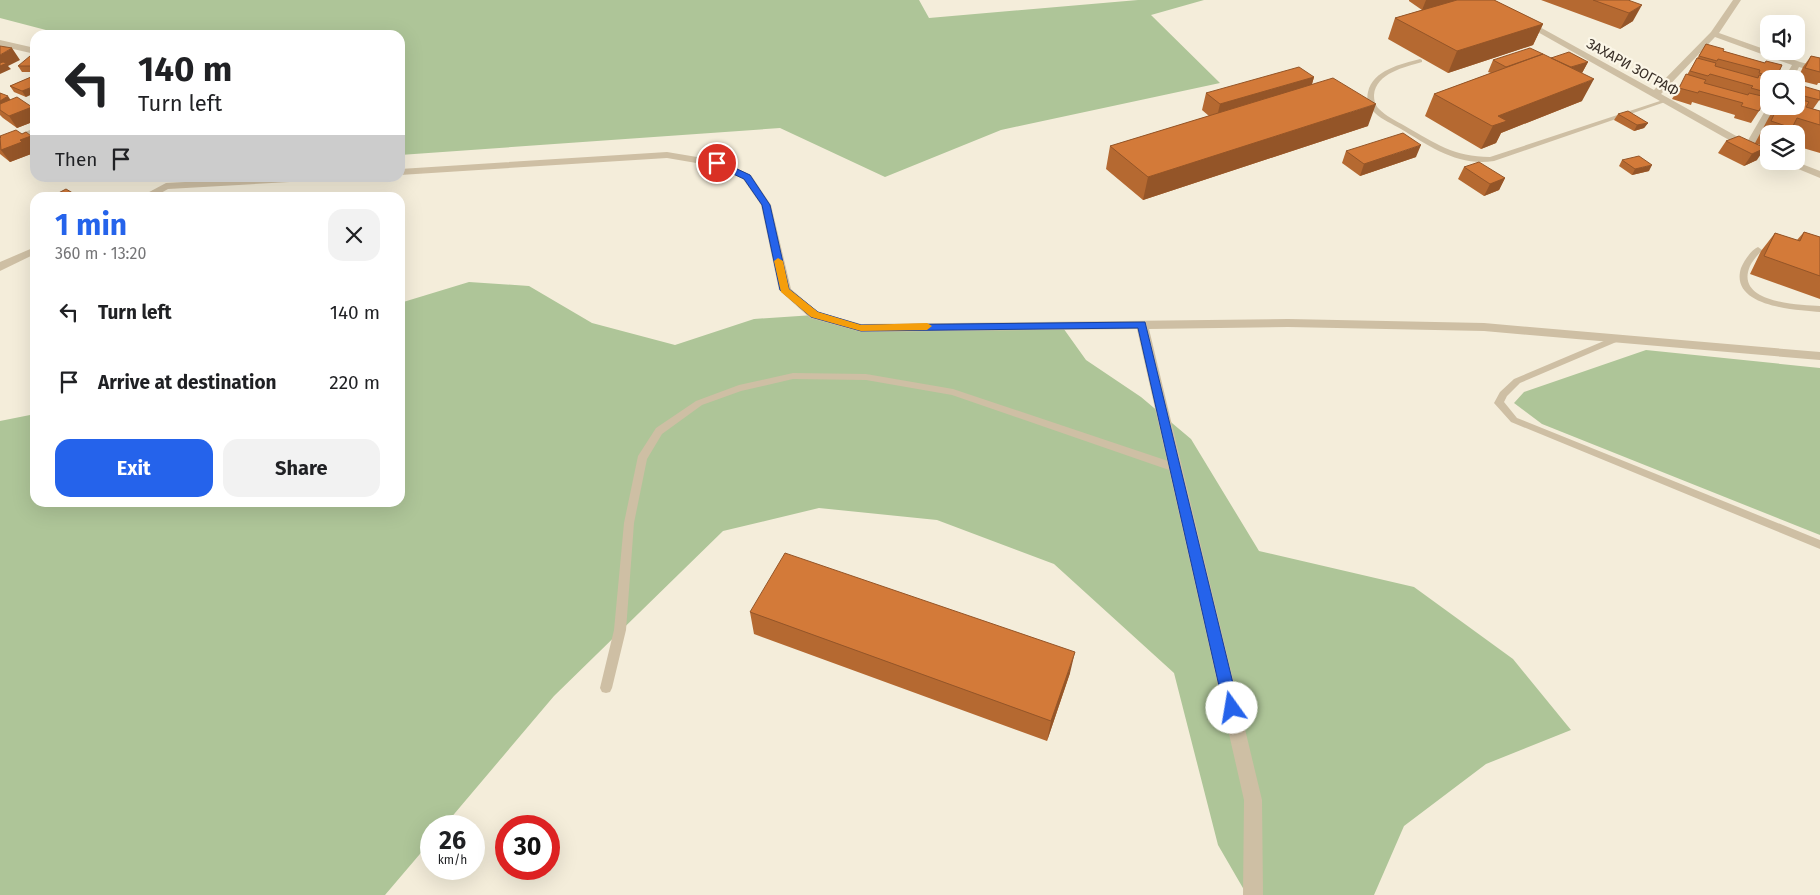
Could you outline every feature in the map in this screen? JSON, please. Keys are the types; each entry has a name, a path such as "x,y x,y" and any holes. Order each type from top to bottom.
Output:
{"street":[{"path":"1655,95 1714,34 1737,0"},
{"name":"ЗАХАРИ ЗОГРАФ","path":"1518,18 1748,147 1760,152"},
{"path":"1714,34 1797,64 1820,70"},
{"path":"0,43 30,50"},
{"path":"1793,70 1797,64"},
{"path":"1748,147 1767,115"},
{"path":"0,146 30,134"},
{"path":"405,172 667,155 717,163 747,177 766,205 785,290 814,314 861,328 1288,323 1484,326 1820,356"},
{"path":"1805,169 1820,175"},
{"path":"150,192 163,182"},
{"path":"0,267 30,252"},
{"path":"1142,324 1253,800 1253,895"}],"lane":[{"path":"1420,61 1387,72 1376,82 1370,92 1370,101 1376,111 1438,150 1476,160 1491,159 1665,101"},
{"path":"1758,250 1745,267 1744,278 1748,290 1763,300 1783,306 1820,309"},
{"path":"1618,338 1516,381 1502,394 1499,403 1514,420 1820,545"},
{"path":"606,688 620,630 629,523 642,459 659,431 699,403 739,388 793,376 866,377 953,392 1176,468"}],"green space":[{"path":"0,0 919,0 929,18 1138,0 1204,0 1151,15 1220,83 1001,130 885,177 780,128 405,155 405,30 46,30 0,18"},
{"path":"469,282 529,286 592,323 675,345 754,319 814,315 861,328 1061,325 1086,360 1141,397 1191,439 1259,551 1414,587 1513,659 1571,730 1486,764 1404,826 1374,895 1247,895 1218,845 1174,673 1054,564 937,520 819,508 723,531 554,696 453,815 420,815 420,854 385,895 0,895 0,421 30,415 30,507 405,507 405,301"},
{"path":"1646,350 1820,368 1820,535 1542,424 1514,403 1524,392"}],"building":[{"path":"1457,0 1494,0 1543,24 1457,51 1395,18"},
{"path":"1593,0 1628,0 1642,5 1629,13"},
{"path":"1706,44 1765,63 1766,61 1782,65 1780,70 1760,70 1699,56"},
{"path":"0,46 12,48 0,55"},
{"path":"1530,48 1543,54 1506,67 1493,60"},
{"path":"1569,52 1588,62 1571,67 1551,58"},
{"path":"1543,54 1594,79 1498,116 1507,121 1492,126 1434,94"},
{"path":"30,56 30,66 18,66"},
{"path":"1811,56 1820,58 1820,72 1805,68"},
{"path":"1697,58 1716,63 1715,66 1758,78 1760,75 1760,90 1751,88 1753,86 1710,74 1708,76 1690,71"},
{"path":"1299,67 1314,77 1220,104 1206,93"},
{"path":"1686,74 1706,80 1704,83 1748,95 1749,93 1760,96 1760,109 1759,111 1741,106 1743,103 1699,91 1698,93 1679,88"},
{"path":"30,77 30,88 22,91 10,86"},
{"path":"1333,78 1376,104 1148,177 1110,146"},
{"path":"1805,87 1820,91 1820,100 1805,96"},
{"path":"0,93 8,96 0,101"},
{"path":"17,97 30,106 30,108 9,116 0,110 0,104"},
{"path":"1805,101 1809,102 1806,107 1820,111 1820,125 1797,118 1794,125 1783,125 1771,121 1774,115 1805,115"},
{"path":"1628,111 1648,123 1637,125 1618,114"},
{"path":"16,130 22,134 26,132 30,135 20,140 22,142 1,150 0,136"},
{"path":"1403,133 1421,145 1364,164 1346,151"},
{"path":"1739,136 1760,146 1760,150 1752,154 1726,141"},
{"path":"1639,156 1652,165 1635,169 1622,160"},
{"path":"1479,162 1505,178 1490,184 1464,167"},
{"path":"66,189 71,192 60,192"},
{"path":"1804,232 1820,237 1820,276 1764,256 1775,233 1800,241"},
{"path":"785,553 1075,652 1051,721 750,612"}],"slow traffic":[{"path":"778,261 785,290 814,314 861,328 927,326"}],"route":[{"path":"717,163 747,177 766,205 785,290 814,314 861,328 1142,324 1232,708"}]}
